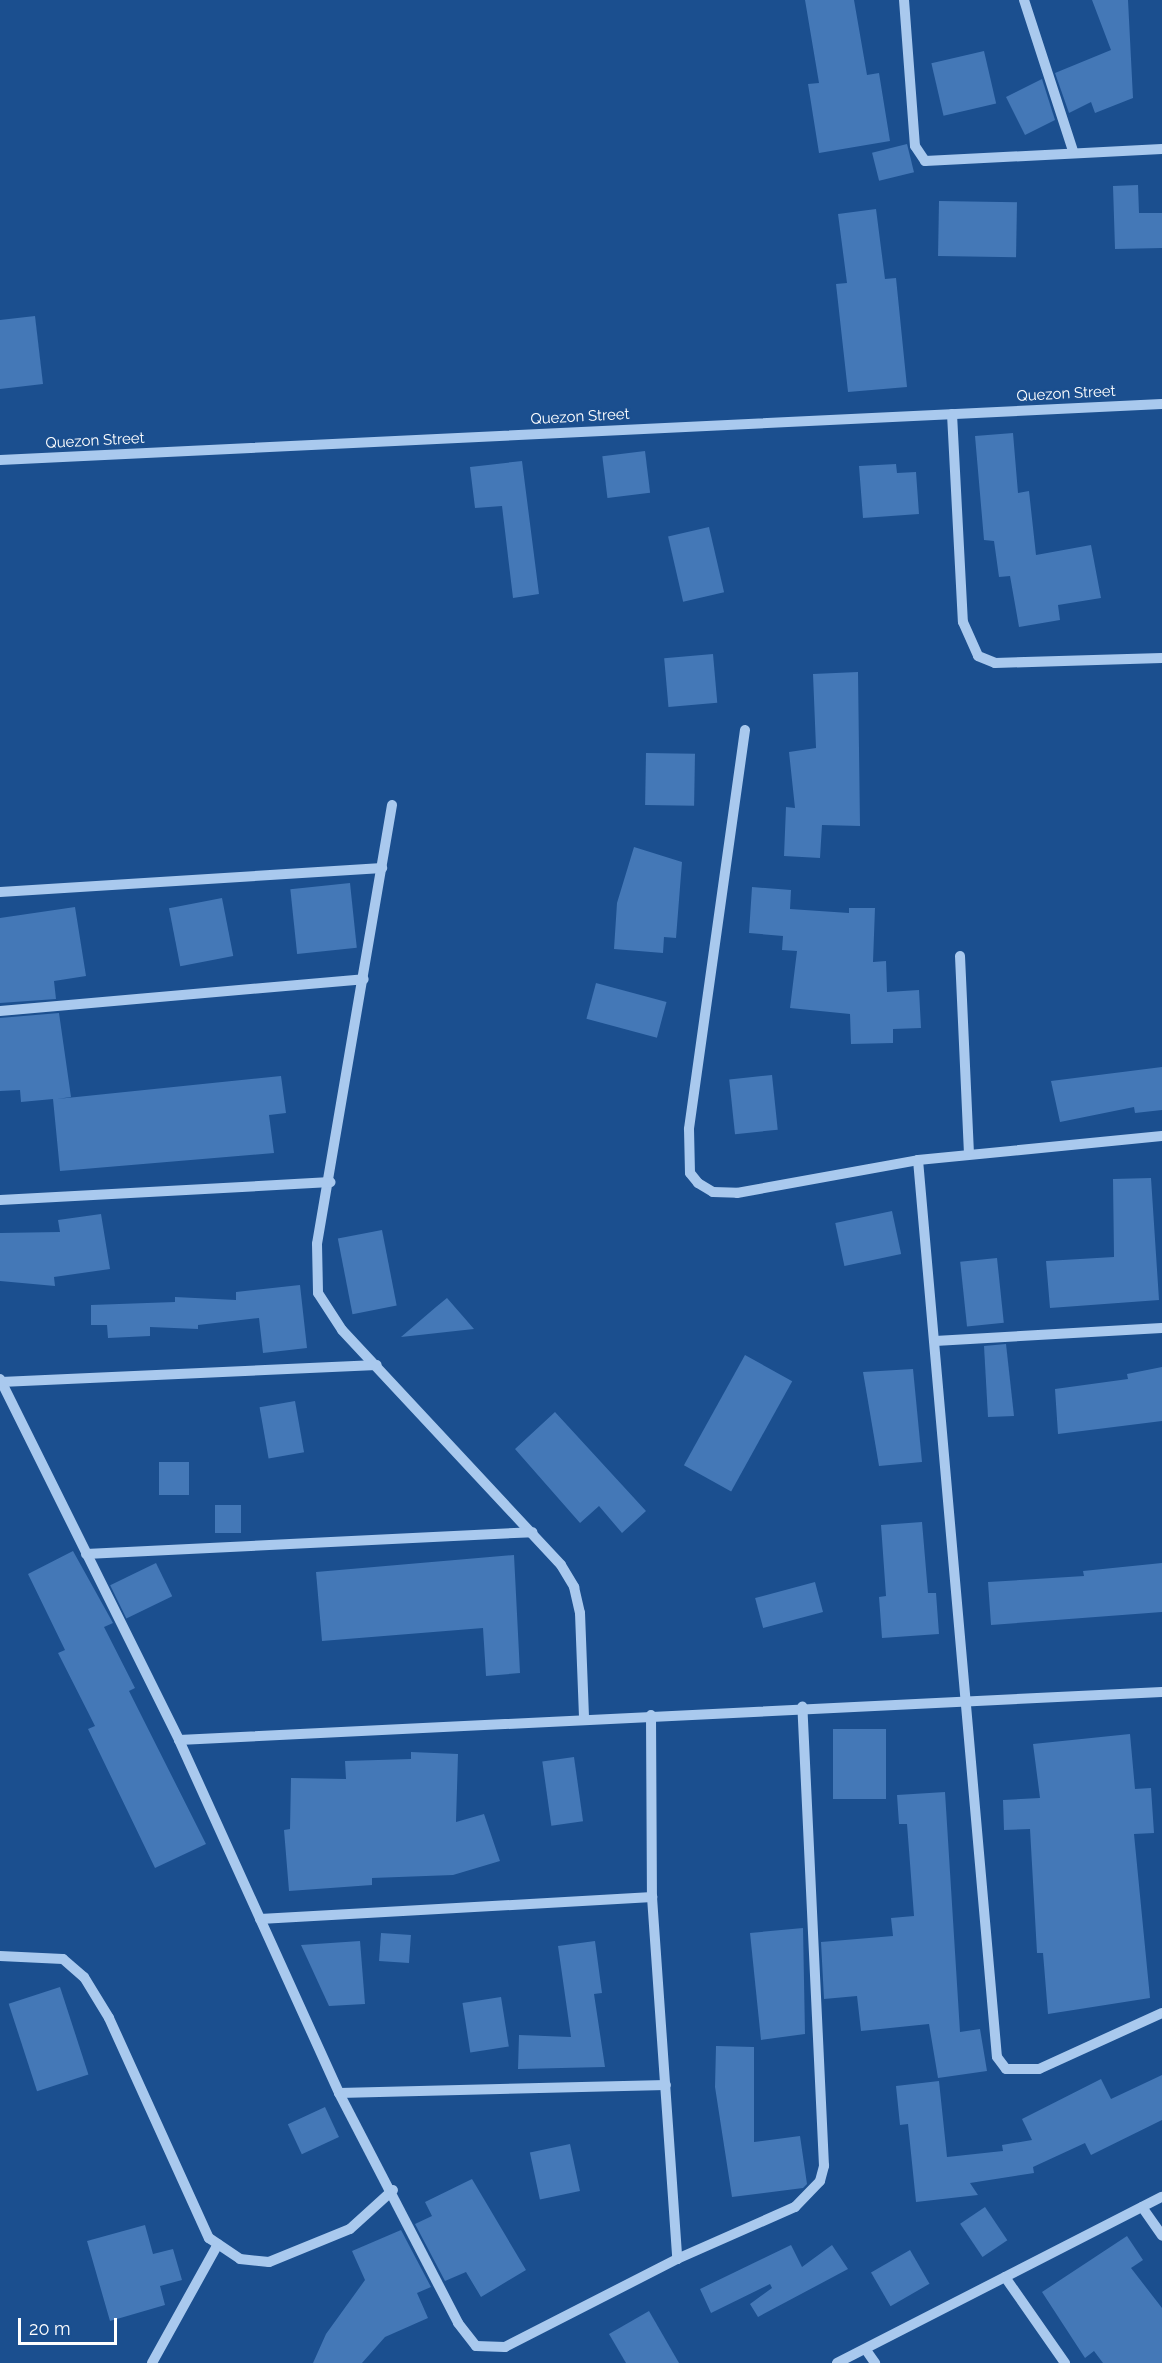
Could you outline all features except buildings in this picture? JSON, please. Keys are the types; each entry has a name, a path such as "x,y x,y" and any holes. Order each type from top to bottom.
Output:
{"street":[{"path":"904,0 915,146 925,161 1162,149"},
{"path":"1024,0 1073,152"},
{"name":"Quezon Street","path":"0,460 1162,404"},
{"path":"952,414 963,622 978,656 995,663 1162,658"},
{"path":"745,730 689,1129 690,1173 713,1192 737,1193 918,1160 1162,1136"},
{"path":"392,805 331,1182 314,1271 318,1293 342,1330 532,1532 574,1587 584,1716"},
{"path":"0,892 382,868"},
{"path":"960,957 969,1154"},
{"path":"0,1011 364,980"},
{"path":"918,1160 969,1701 997,2057 1006,2069 1039,2069 1162,2013"},
{"path":"0,1200 331,1182"},
{"path":"935,1341 1162,1328"},
{"path":"377,1365 1,1381 179,1740 339,2093 393,2190 458,2323 476,2346 489,2349 505,2347 677,2259 795,2206 812,2193 824,2166 802,1707"},
{"path":"86,1554 532,1532"},
{"path":"179,1740 584,1716 1162,1692"},
{"path":"651,1715 652,1897 677,2259"},
{"path":"260,1919 652,1897"},
{"path":"0,1956 63,1959 84,1977 109,2018 209,2238 240,2259 269,2262 350,2229 393,2190"},
{"path":"339,2093 666,2085"},
{"path":"837,2363 1162,2197"},
{"path":"1142,2207 1162,2236"},
{"path":"152,2363 218,2244"},
{"path":"1005,2277 1065,2363"},
{"path":"866,2350 875,2363"}]}
